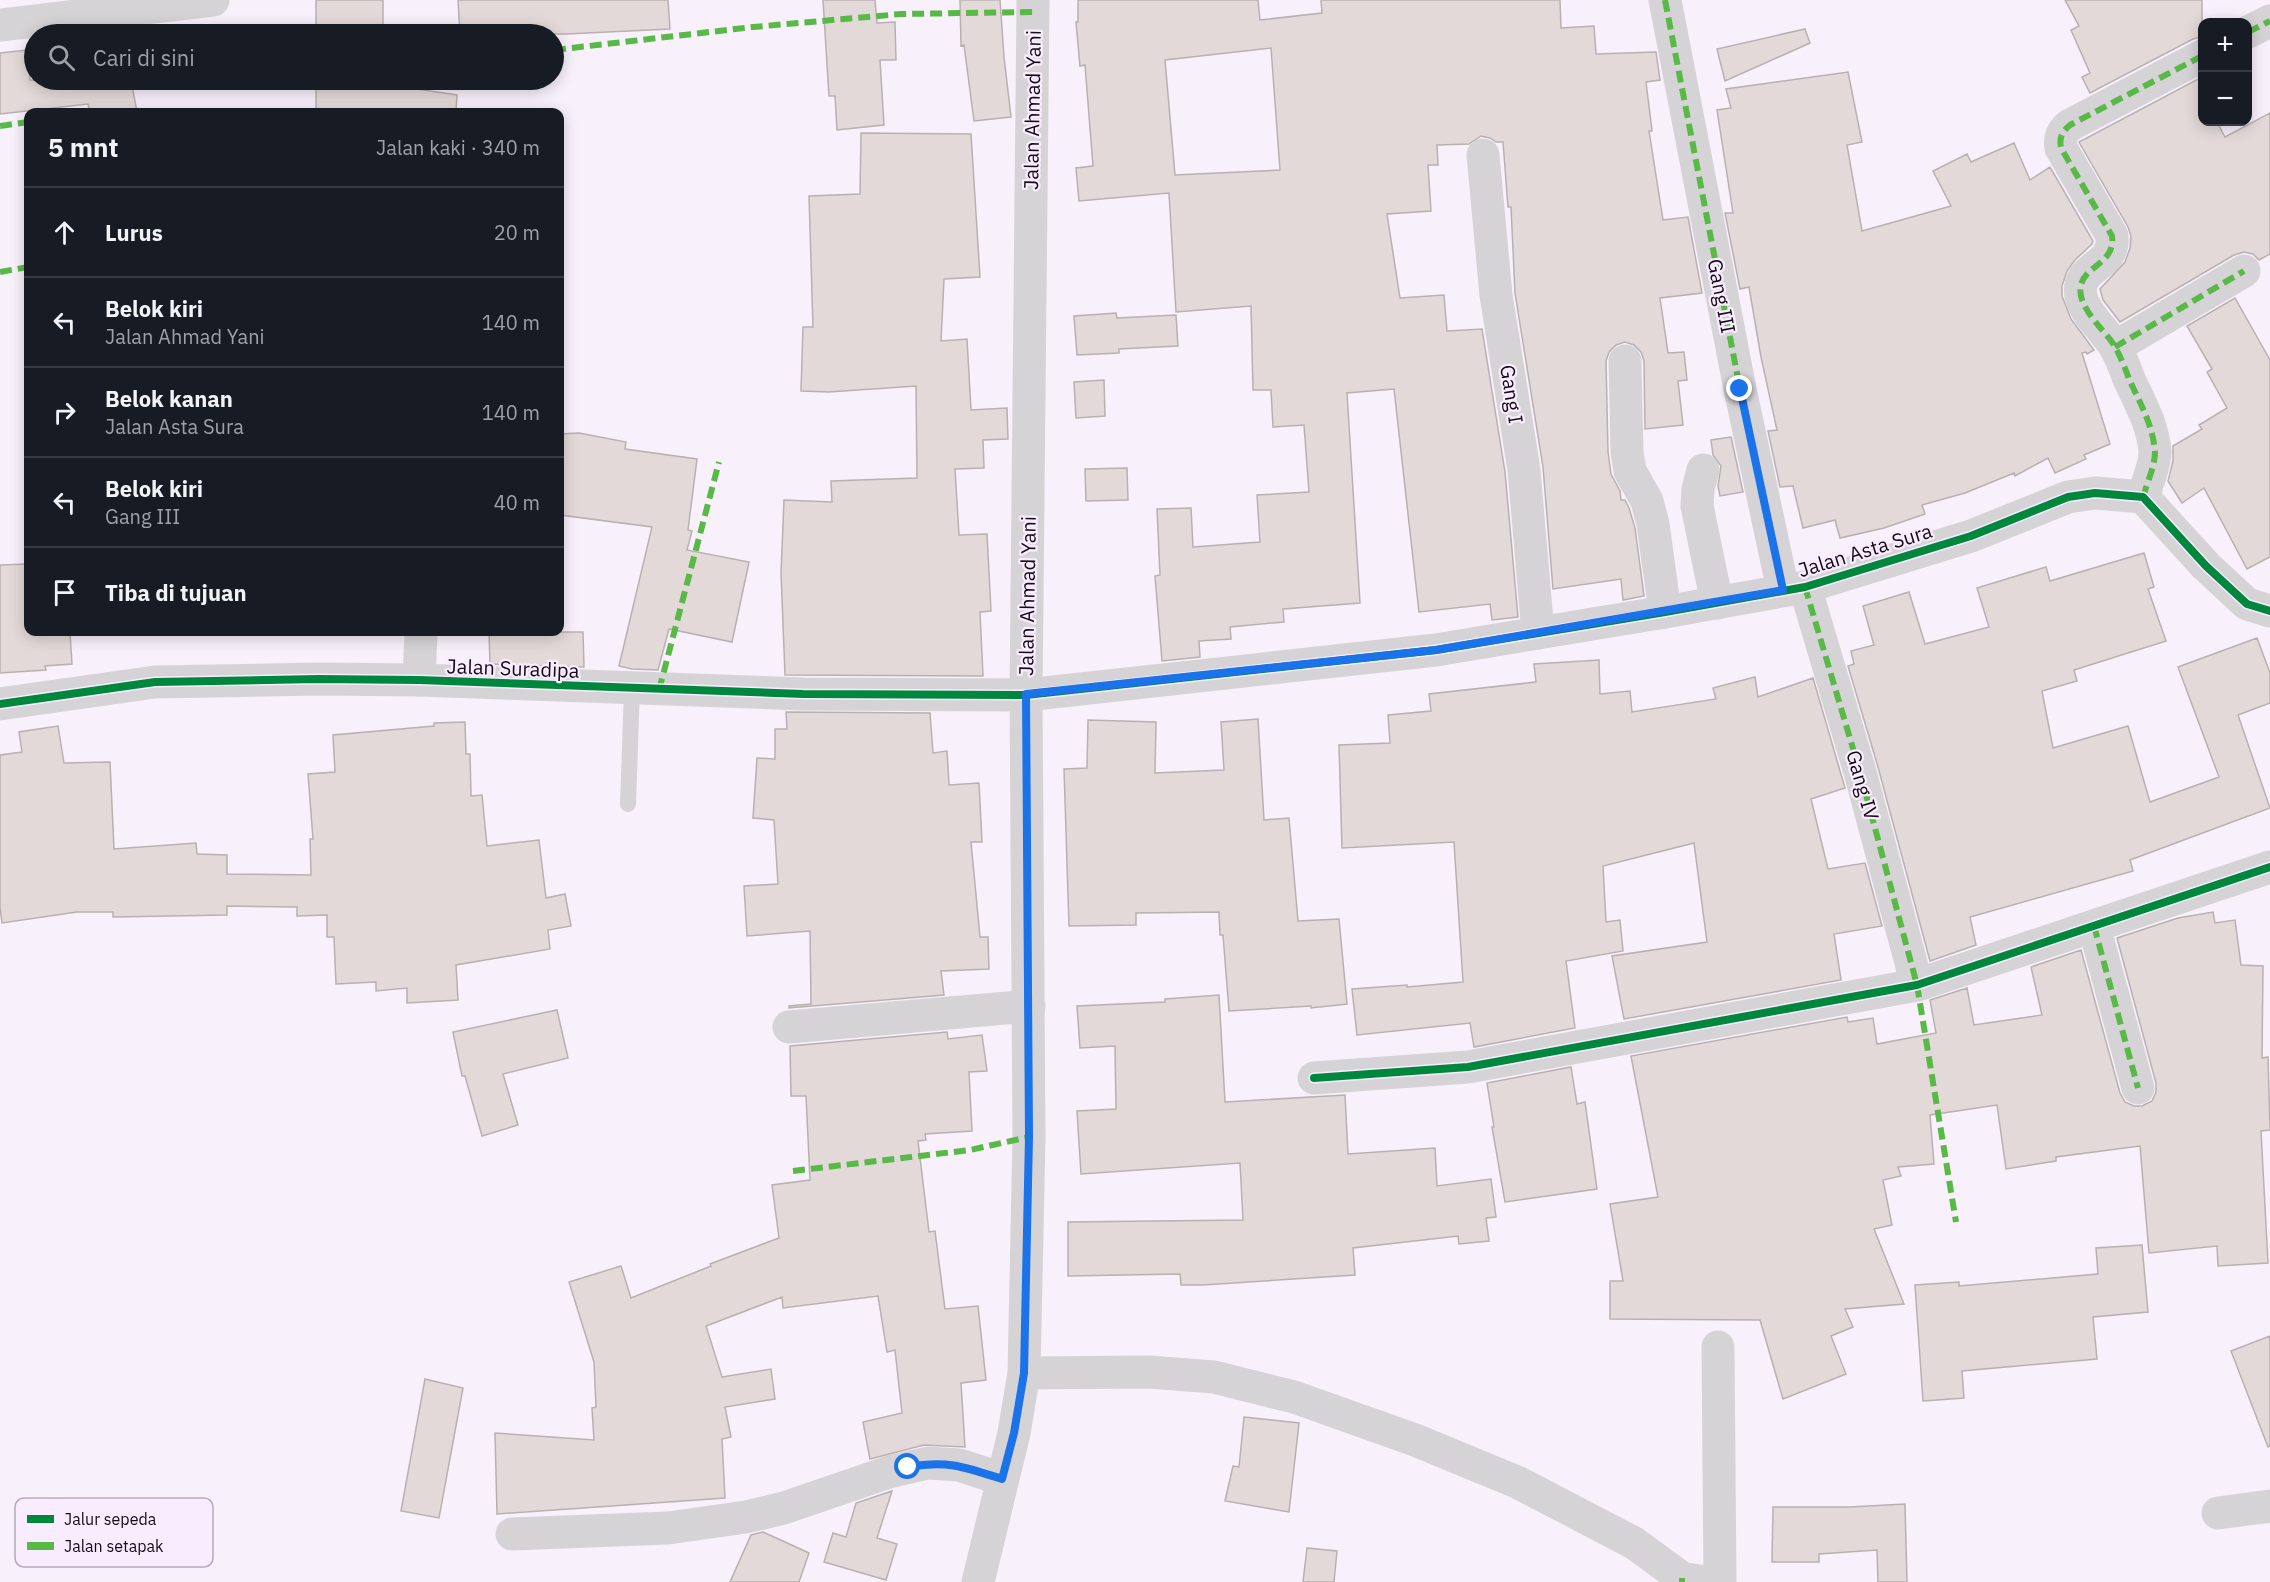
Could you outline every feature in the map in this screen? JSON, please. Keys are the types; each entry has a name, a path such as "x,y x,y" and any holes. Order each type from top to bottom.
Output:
{"street":[{"path":"0,25 213,0"},
{"name":"Jalan Ahmad Yani","path":"978,1582 1014,1433 1024,1373 1029,1137 1026,694 1033,0"},
{"name":"Gang III","path":"1665,0 1740,389 1794,589"},
{"path":"2252,30 2270,21"},
{"path":"2198,58 2070,125 2062,132 2061,148 2112,236 2113,244 2108,256 2086,274 2081,282 2080,293 2083,303 2115,347 2151,427 2155,455 2144,496 2206,566 2239,597 2247,604 2270,611"},
{"name":"Gang I","path":"1483,155 1496,295 1524,470 1538,633"},
{"path":"2115,347 2244,271"},
{"path":"1625,361 1627,452 1630,471 1647,501 1653,524 1665,612"},
{"path":"1703,470 1698,489 1697,506 1717,603"},
{"name":"Jalan Asta Sura","path":"1026,694 1436,650 1717,603 1794,589 1971,536 2068,497 2095,493 2144,496"},
{"name":"Gang IV","path":"1794,589 1860,771 1917,985"},
{"path":"419,680 421,636"},
{"name":"Jalan Suradipa","path":"0,704 155,682 318,678 802,694 1026,694"},
{"path":"1314,1078 1467,1067 1917,985 2270,867"},
{"path":"2094,926 2138,1088"},
{"path":"789,1027 1029,1006"},
{"path":"1718,1347 1720,1582"},
{"path":"1024,1373 1149,1372 1214,1377 1294,1397 1415,1440 1517,1482 1634,1543 1682,1578 1703,1582"},
{"path":"512,1534 668,1528 746,1517 784,1508 889,1472 928,1463 959,1465 1002,1479"},
{"path":"2218,1513 2270,1506"}],"lane":[{"path":"628,804 632,689"}],"building":[{"path":"316,0 383,0 383,24 316,24"},
{"path":"458,0 668,0 670,29 564,34 564,24 459,24"},
{"path":"823,0 875,0 877,23 895,22 896,60 880,60 884,125 837,130 835,96 829,96"},
{"path":"960,0 1000,0 1011,117 974,121 964,45 961,46"},
{"path":"1078,0 1258,0 1260,20 1322,13 1321,0 1560,0 1561,28 1594,26 1596,54 1656,52 1660,80 1646,82 1652,131 1649,131 1663,220 1688,217 1702,293 1660,298 1668,353 1684,352 1687,380 1678,381 1683,425 1645,429 1644,361 1641,352 1634,345 1625,342 1616,345 1609,352 1606,361 1608,452 1611,474 1620,491 1621,500 1625,500 1629,508 1635,528 1644,596 1623,600 1621,579 1553,589 1543,467 1515,293 1511,207 1508,207 1503,142 1496,142 1481,136 1469,144 1437,145 1438,165 1428,165 1431,211 1387,214 1400,298 1444,295 1447,331 1482,329 1505,472 1518,617 1492,620 1490,604 1419,612 1394,389 1347,393 1360,603 1283,609 1284,622 1230,627 1231,639 1199,641 1200,657 1162,661 1155,576 1160,575 1157,509 1191,508 1193,547 1260,542 1257,495 1309,492 1304,425 1273,427 1271,390 1253,390 1251,306 1176,312 1169,193 1079,201 1076,168 1093,166 1085,65 1080,66 1076,22 1078,22","holes":["1271,48 1280,170 1175,175 1165,60"]},
{"path":"2065,0 2202,0 2202,18 2198,18 2198,38 2090,93 2082,77 2090,73 2071,30 2079,26"},
{"path":"1805,29 1810,43 1725,81 1717,49"},
{"path":"24,50 24,90 133,90 136,108 89,108 88,104 24,108 24,111 0,114 0,53"},
{"path":"1848,72 1862,142 1847,145 1862,231 1951,206 1933,171 1967,154 1971,162 2014,143 2030,180 2050,167 2093,241 2067,271 2062,286 2062,296 2071,319 2094,350 2087,354 2082,353 2110,444 2084,455 2086,459 2055,473 2048,458 2015,476 2014,473 1965,493 1922,505 1925,514 1884,528 1840,538 1835,520 1803,528 1793,486 1780,487 1768,431 1777,430 1749,287 1740,289 1725,213 1733,213 1717,110 1731,108 1726,89"},
{"path":"2198,79 2198,126 2219,126 2225,137 2246,126 2252,126 2252,123 2270,113 2270,254 2259,260 2253,254 2244,252 2234,255 2120,322 2103,300 2100,289 2125,262 2131,236 2079,142"},
{"path":"316,90 423,90 457,95 456,108 316,108"},
{"path":"861,133 971,134 980,277 944,279 941,341 967,339 971,410 1007,408 1008,439 983,440 984,468 955,469 959,535 987,534 991,611 980,612 983,676 785,675 781,573 784,500 832,502 831,481 917,478 916,386 829,392 801,391 803,327 813,327 809,196 860,194"},
{"path":"2235,298 2270,360 2270,557 2247,569 2204,488 2182,503 2168,481 2173,461 2173,446 2202,429 2199,425 2227,408 2207,372 2212,369 2187,326"},
{"path":"1116,313 1117,318 1176,315 1178,346 1119,349 1119,353 1077,355 1074,316"},
{"path":"1104,380 1105,416 1076,418 1074,382"},
{"path":"579,433 626,442 625,449 697,459 688,530 692,531 687,550 749,562 732,642 669,629 658,670 619,666 652,527 564,516 564,434"},
{"path":"1731,437 1743,492 1720,496 1718,486 1721,466 1713,455 1711,440"},
{"path":"1127,468 1128,500 1086,501 1085,469"},
{"path":"2144,553 2154,587 2148,589 2166,641 2074,670 2077,681 2042,691 2053,748 2128,726 2150,802 2219,777 2178,667 2257,638 2270,673 2270,703 2238,715 2270,808 2130,860 2133,871 1970,917 1976,945 1930,961 1878,767 1848,666 1854,664 1851,651 1874,645 1863,606 1909,592 1925,644 1989,627 1977,588 2046,567 2050,581"},
{"path":"24,564 24,636 70,636 72,664 45,666 46,670 0,673 0,565"},
{"path":"564,632 583,632 584,667 490,664 489,636 564,636"},
{"path":"1599,660 1600,694 1630,691 1632,712 1716,699 1713,688 1755,677 1758,697 1813,678 1845,788 1811,799 1828,869 1865,863 1882,926 1834,934 1841,980 1624,1019 1612,956 1707,942 1694,843 1603,866 1606,922 1620,920 1623,951 1566,961 1575,1028 1474,1047 1470,1023 1357,1035 1352,989 1463,982 1454,842 1342,848 1339,745 1390,743 1388,715 1431,711 1429,694 1536,682 1534,664"},
{"path":"786,712 930,713 933,753 947,751 949,785 979,783 982,842 971,842 980,937 988,937 989,969 941,971 944,995 789,1008 789,1006 811,1004 810,931 747,936 744,886 778,884 774,820 753,818 757,758 775,759 775,729 787,729"},
{"path":"1258,719 1264,820 1289,818 1298,921 1339,919 1347,1004 1311,1008 1311,1006 1229,1011 1219,912 1136,913 1136,925 1069,926 1064,769 1087,768 1088,720 1156,722 1155,773 1224,770 1221,722"},
{"path":"465,722 466,754 470,754 471,796 482,795 487,846 539,840 546,898 565,894 571,926 548,930 550,949 456,965 458,1000 407,1003 407,988 376,991 376,982 336,984 334,937 327,937 327,915 297,916 297,907 227,906 227,915 113,917 113,912 77,912 2,923 0,907 0,755 22,752 19,732 58,726 64,763 110,762 114,849 196,843 197,854 227,855 227,874 311,875 310,839 313,839 308,774 335,772 333,735 434,726 434,723"},
{"path":"2213,912 2215,923 2235,920 2241,965 2263,966 2262,1058 2268,1057 2270,1130 2261,1131 2268,1263 2218,1266 2217,1246 2149,1253 2140,1146 2056,1157 2056,1161 2006,1169 1997,1105 1930,1115 1934,1164 1898,1167 1901,1176 1883,1180 1892,1225 1874,1229 1904,1304 1845,1309 1853,1327 1831,1336 1846,1374 1783,1399 1760,1320 1610,1319 1610,1281 1623,1281 1610,1204 1658,1197 1631,1056 1847,1017 1848,1022 1873,1018 1877,1044 1936,1033 1930,1000 1967,988 1974,1025 2042,1015 2031,967 2081,950 2120,1093 2125,1102 2134,1106 2142,1106 2152,1101 2156,1092 2156,1083 2117,938 2178,918"},
{"path":"1219,995 1225,1102 1345,1095 1348,1154 1435,1148 1437,1186 1491,1179 1496,1217 1486,1218 1489,1241 1459,1244 1458,1236 1353,1248 1355,1275 1203,1285 1181,1285 1180,1274 1068,1276 1068,1222 1243,1220 1240,1163 1081,1174 1077,1111 1116,1109 1115,1046 1080,1048 1077,1006 1165,1002 1165,999"},
{"path":"557,1010 568,1058 503,1074 518,1125 482,1136 465,1076 462,1076 453,1032"},
{"path":"947,1032 948,1039 982,1035 987,1071 969,1072 972,1131 925,1134 926,1140 918,1141 929,1232 935,1231 945,1309 978,1306 986,1380 961,1383 965,1447 924,1445 870,1459 863,1422 902,1413 895,1350 887,1352 878,1296 783,1308 782,1297 706,1326 722,1377 771,1369 775,1399 725,1407 731,1437 722,1439 725,1498 497,1514 495,1433 594,1440 592,1408 596,1407 594,1362 569,1282 621,1266 631,1298 711,1266 710,1264 779,1238 772,1185 810,1180 806,1096 791,1096 790,1046"},
{"path":"1571,1067 1577,1104 1585,1102 1597,1189 1505,1202 1487,1083"},
{"path":"2142,1245 2148,1312 2093,1317 2097,1359 1962,1371 1964,1398 1923,1401 1915,1285 1959,1282 1959,1286 2098,1274 2096,1248"},
{"path":"2270,1336 2270,1446 2268,1447 2231,1351"},
{"path":"425,1379 463,1388 439,1518 401,1511"},
{"path":"1244,1417 1299,1423 1289,1512 1225,1501 1233,1466 1239,1467"},
{"path":"892,1491 877,1538 897,1544 886,1580 824,1562 833,1533 846,1537 856,1503"},
{"path":"1905,1504 1907,1582 1878,1582 1877,1550 1819,1554 1819,1562 1772,1562 1773,1507"},
{"path":"763,1532 809,1553 799,1582 730,1582 751,1535"},
{"path":"1307,1548 1337,1551 1334,1582 1303,1582"}],"marked path":[{"path":"1665,0 1740,389 1783,590"},
{"path":"564,49 753,27 901,14 1033,12"},
{"path":"2252,30 2270,21"},
{"path":"2143,497 2155,457 2152,433 2116,349 2083,303 2081,296 2084,278 2108,255 2112,246 2112,236 2061,148 2060,141 2063,132 2070,125 2198,58"},
{"path":"0,126 24,123"},
{"path":"0,272 24,268"},
{"path":"2115,347 2244,271"},
{"path":"659,690 719,462"},
{"path":"1805,587 1860,772 1917,985 1956,1222"},
{"path":"2094,926 2138,1088"},
{"path":"793,1171 970,1150 1029,1137"}],"cycle path":[{"path":"0,704 155,682 318,679 419,680 803,694 1026,695 1436,650 1805,587 1971,536 2068,497 2095,493 2143,497 2206,566 2247,604 2270,611"},
{"path":"1314,1078 1468,1067 1917,985 2270,867"}],"route":[{"path":"908,1467 928,1463 959,1465 1002,1479 1014,1433 1024,1373 1029,1137 1026,694 1436,650 1783,590 1740,389"}]}
